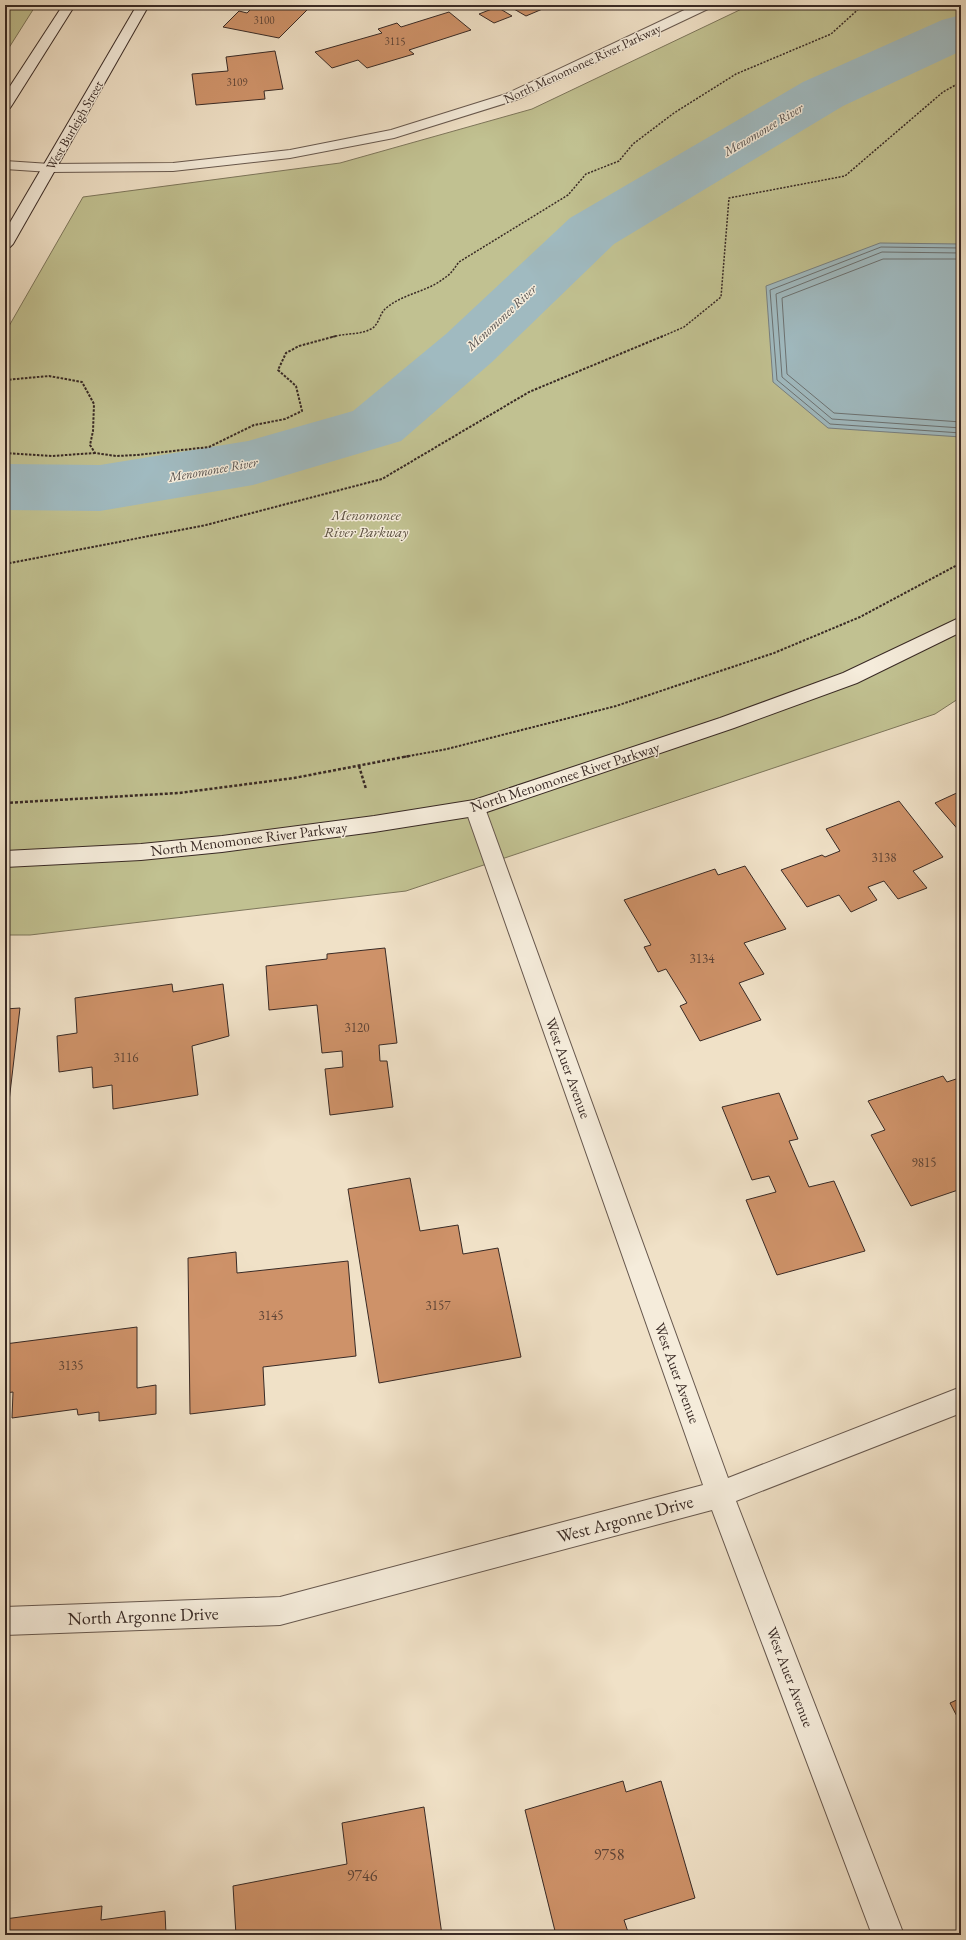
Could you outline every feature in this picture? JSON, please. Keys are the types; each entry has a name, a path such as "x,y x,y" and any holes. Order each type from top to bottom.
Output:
{"street":[{"path":"5,105 68,5"},
{"name":"West Burleigh Street","path":"5,244 143,5"},
{"name":"North Menomonee River Parkway","path":"5,165 50,168 173,167 290,154 394,134 511,97 706,5"},
{"name":"North Menomonee River Parkway","path":"5,859 141,852 200,846 374,824 475,808 727,723 850,678 961,624"},
{"name":"West Auer Avenue","path":"475,808 720,1494 888,1935"},
{"name":"West Argonne Drive","path":"280,1611 720,1494 961,1400"},
{"name":"North Argonne Drive","path":"5,1621 280,1611"}],"path":[{"path":"5,452 52,456 95,453 143,456 205,448 225,441 252,426 284,421 296,416 302,411 296,387 292,380 284,376 278,370 286,353 299,346 322,339 346,334 362,333 373,328 384,310 405,296 432,286 448,276 459,262 568,195 586,174 619,161 633,144 674,112 736,74 831,34 863,5"},
{"path":"5,564 206,525 382,479 529,392 684,327 721,298 729,198 845,176 943,92 961,82"},
{"path":"5,380 49,376 82,382 94,404 93,431 90,445 95,453"},
{"path":"5,803 179,793 294,778 447,749 616,706 774,653 860,616 961,563"},
{"path":"359,766 368,795"}],"green space":[{"path":"5,5 36,5 5,54"},
{"name":"Menomonee River Parkway","path":"750,5 961,5 961,697 935,714 406,891 30,935 5,935 5,333 83,197 340,163 532,109"}],"water":[{"path":"880,243 961,244 961,437 828,428 773,382 766,286"}],"building":[{"path":"255,5 312,5 279,38 223,27 239,11 247,13"},
{"path":"507,5 552,5 526,16"},
{"path":"497,7 512,16 494,23 479,14"},
{"path":"449,12 471,30 409,50 414,54 367,68 358,60 332,68 315,52 382,33 378,29 397,23 401,27"},
{"path":"275,51 283,89 264,91 265,99 196,105 192,74 228,71 226,57"},
{"path":"961,791 961,833 935,803"},
{"path":"899,801 943,857 913,871 927,888 898,899 884,881 868,887 877,900 851,912 839,895 807,907 781,870 822,855 825,857 840,851 826,829"},
{"path":"745,866 786,929 744,943 764,974 739,983 761,1020 700,1041 680,1006 687,1003 666,969 658,972 644,947 651,945 624,900 715,869 718,875"},
{"path":"385,948 397,1043 379,1045 380,1061 387,1061 393,1107 330,1115 325,1069 343,1067 342,1051 322,1053 317,1005 269,1010 266,966 327,959 327,954"},
{"path":"172,984 173,992 223,984 229,1036 192,1046 198,1095 113,1109 112,1085 93,1088 92,1067 59,1072 57,1036 77,1033 75,998"},
{"path":"20,1008 8,1110 5,1110 5,1009"},
{"path":"943,1076 947,1082 959,1078 961,1081 961,1189 911,1206 871,1135 885,1130 868,1101"},
{"path":"779,1093 798,1139 789,1141 809,1187 834,1181 865,1251 777,1275 746,1200 776,1192 769,1176 752,1180 722,1107"},
{"path":"410,1178 420,1231 458,1225 463,1254 498,1248 521,1357 379,1383 348,1189"},
{"path":"236,1252 237,1273 348,1261 356,1356 263,1367 265,1405 190,1414 188,1258"},
{"path":"137,1327 137,1388 156,1385 156,1414 99,1421 99,1412 78,1415 77,1409 12,1418 13,1392 5,1393 5,1344"},
{"path":"961,1698 961,1724 950,1703"},
{"path":"623,1781 626,1792 661,1781 695,1898 624,1920 628,1932 620,1935 556,1935 525,1810"},
{"path":"424,1807 442,1935 236,1935 233,1886 347,1864 342,1823"},
{"path":"102,1906 101,1920 165,1911 166,1935 5,1935 5,1919"}],"waterway":[{"name":"Menomonee River","path":"5,487 100,488 253,463 377,426 469,348 592,231 823,94 961,31"}]}
